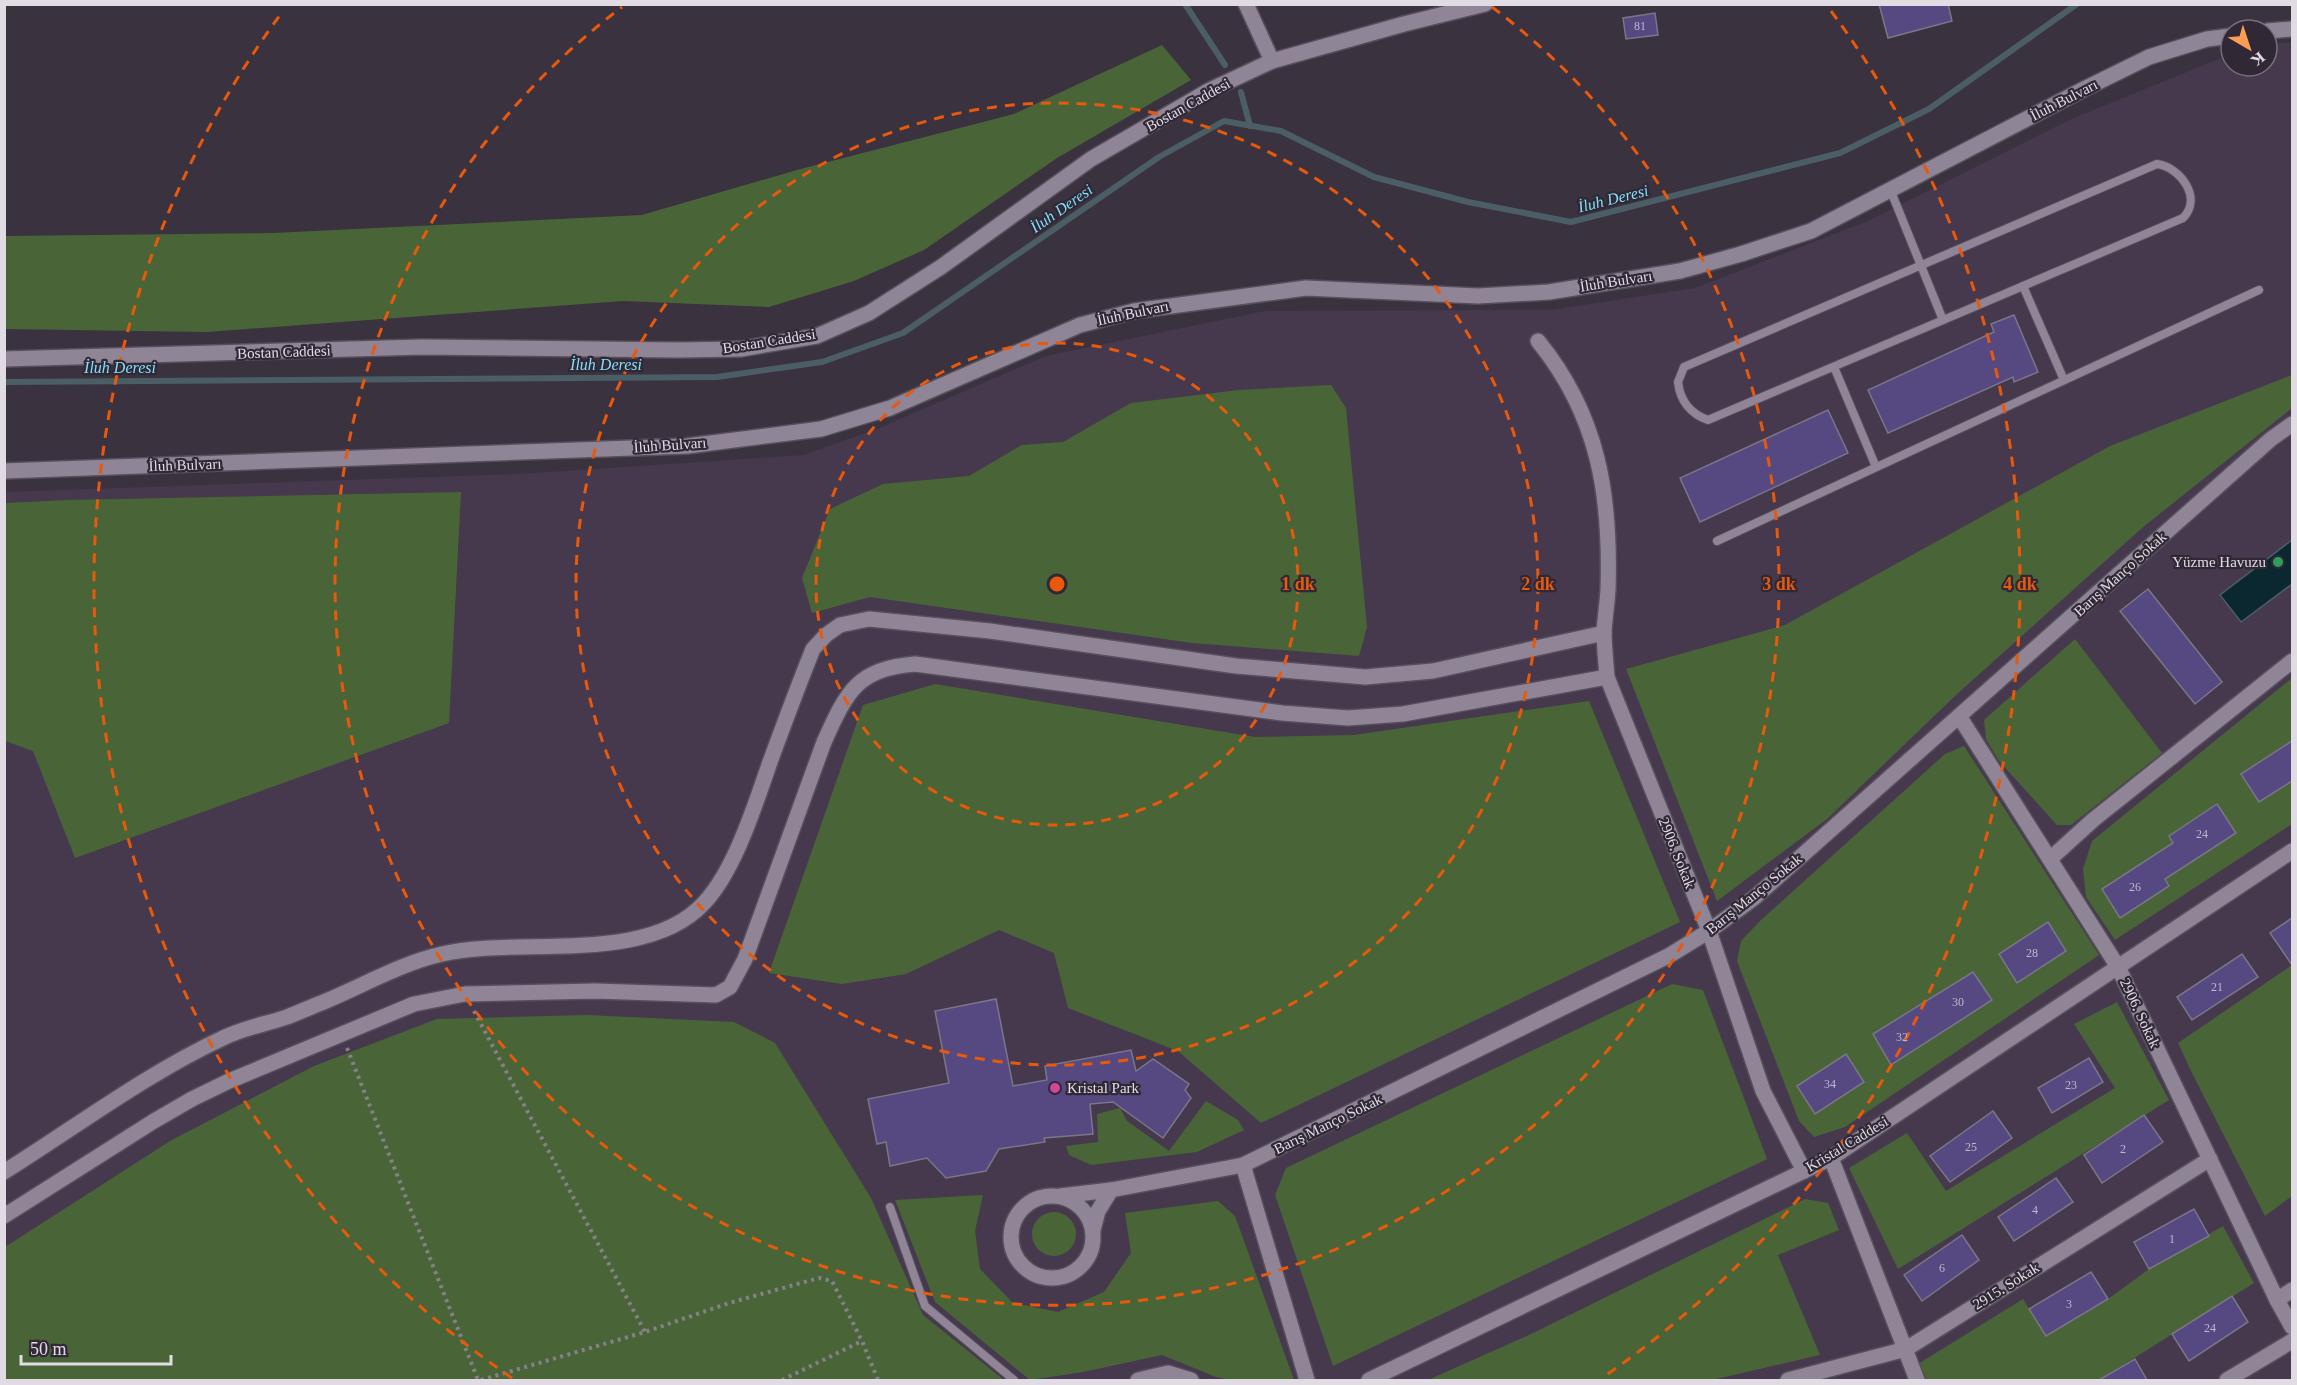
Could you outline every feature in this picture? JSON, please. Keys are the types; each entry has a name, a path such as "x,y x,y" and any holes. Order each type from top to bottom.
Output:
{"street":[{"path":"1246,4 1272,61"},
{"name":"Bostan Caddesi","path":"4,358 422,347 741,349 817,336 869,313 941,267 1090,159 1208,91 1272,61 1485,4"},
{"name":"İluh Bulvarı","path":"4,471 687,446 821,429 890,408 1080,325 1134,311 1306,288 1478,296 1549,292 1680,271 1801,234 2149,57 2219,38"},
{"name":"2906. Sokak","path":"1538,341 1560,367 1578,403 1592,436 1602,472 1607,536 1608,591 1604,633 1607,677 1708,932 1763,1090 1804,1171"},
{"name":"Barış Manço Sokak","path":"1054,1196 1111,1190 1243,1166 1660,960 1708,932 1754,898 2263,446 2292,424"},
{"path":"4,1173 153,1076 224,1037 288,1016 421,960 458,951 604,943 634,939 674,926 691,915 714,891 737,849 752,815 813,649 826,635 840,625 854,621 877,620 990,631 1236,666 1365,677 1433,670 1604,633"},
{"path":"2050,859 2093,820 2292,661"},
{"path":"4,1216 192,1099 341,1033 414,1004 465,994 595,991 716,995 730,987 745,959 820,753 838,711 853,689 866,677 879,670 915,664 1282,713 1348,718 1403,714 1607,677"},
{"name":"2906. Sokak","path":"1959,716 2118,967 2292,1327"},
{"name":"Kristal Caddesi","path":"1370,1380 1831,1158 2292,851"},
{"path":"1831,1158 1917,1380"},
{"name":"2915. Sokak","path":"1788,1380 1816,1377 1906,1349 2210,1159"},
{"path":"1243,1166 1307,1380"},
{"path":"1093,1230 1089,1218 1080,1207 1068,1199 1054,1196 1040,1198 1028,1204 1018,1215 1012,1228 1011,1242 1015,1256 1023,1267 1034,1274 1046,1278 1059,1278 1071,1274 1082,1266 1089,1255 1098,1211 1111,1190"},
{"path":"2277,1300 2292,1290"},
{"path":"2227,1380 2292,1341"},
{"path":"1138,1380 1170,1377 1191,1380"}],"lane":[{"path":"2157,164 2169,167 2180,174 2191,201 2188,213 2183,218 2023,286 1708,420 1696,415 1687,407 1678,382 1684,367 2157,164"},
{"path":"1890,189 1943,320"},
{"path":"2023,286 2064,380"},
{"path":"1717,541 2259,290"},
{"path":"1834,367 1876,467"},
{"path":"890,1207 926,1306 1014,1380"}],"path":[{"path":"465,994 645,1332"},
{"path":"341,1033 480,1380 645,1332 729,1303 819,1278 832,1281 862,1341 878,1380"},
{"path":"782,1380 862,1341"}],"shaded area":[{"path":"2279,43 2292,43 2292,1380 5,1380 5,492 520,474 804,455 877,429 1046,356 1265,311 1551,310 1695,288 1868,221 2069,120 2219,59 2219,78 2279,78"}],"green space":[{"path":"1162,45 1191,80 1057,158 924,250 854,281 769,307 623,301 207,332 5,329 5,236 273,233 642,215 797,170 1014,114"},
{"path":"2292,375 2292,408 2142,528 1956,695 1827,819 1717,901 1626,669 1785,625 2110,446"},
{"path":"1331,385 1346,408 1367,627 1359,656 1192,643 870,597 812,613 802,578 830,509 883,484 969,476 1022,445 1063,442 1131,403 1239,390"},
{"path":"461,492 449,723 75,858 33,751 5,741 5,503"},
{"path":"2075,639 2162,753 2071,825 2057,825 1999,761 1986,739 1984,720"},
{"path":"2292,678 2292,824 2115,940 2086,897 2083,869 2092,841"},
{"path":"935,684 1255,737 1354,735 1589,701 1680,922 1261,1123 1178,1051 1068,1008 1054,953 999,930 906,974 842,984 769,973 863,705"},
{"path":"1964,746 2099,955 1845,1127 1814,1137 1799,1121 1737,961 1741,941 1760,921 1945,754"},
{"path":"2292,965 2292,1196 2265,1216 2178,1043"},
{"path":"1672,984 1703,990 1767,1159 1333,1366 1275,1195 1286,1168"},
{"path":"2117,1002 2169,1100 1898,1269 1849,1168 1907,1133 1946,1191 2115,1088 2074,1024"},
{"path":"587,1015 734,1022 775,1043 871,1198 923,1315 1004,1380 5,1380 5,1247 170,1141 314,1066 437,1019"},
{"path":"1206,1101 1238,1120 1244,1130 1197,1152 1091,1165 1069,1155 1066,1146 1098,1142 1097,1114 1120,1108 1127,1121 1169,1151"},
{"path":"983,1195 975,1231 980,1269 1013,1303 1058,1312 1104,1292 1131,1253 1125,1213 1218,1201 1235,1216 1294,1380 1231,1380 1216,1377 1162,1355 1083,1372 1030,1380 935,1302 895,1200"},
{"path":"1805,1199 1828,1203 1839,1230 1778,1255 1820,1355 1712,1380 1428,1380 1531,1334"},
{"path":"1054,1212 1063,1213 1070,1218 1075,1225 1075,1243 1070,1250 1063,1255 1054,1256 1045,1255 1038,1250 1033,1243 1032,1234 1033,1225 1038,1218 1045,1213"},
{"path":"2223,1226 2254,1283 2099,1380 1927,1380 1918,1364 2023,1299 2046,1336 2108,1299 2149,1269"}],"water":[{"name":"Yüzme Havuzu","path":"2292,540 2292,584 2241,622 2220,595"}],"building":[{"path":"1879,4 1948,4 1952,21 1888,38"},
{"path":"1655,13 1658,35 1626,39 1623,18"},
{"path":"2014,315 2038,372 2014,382 2013,377 1888,433 1868,390 1994,332 1991,324"},
{"path":"1828,410 1848,453 1700,522 1680,478"},
{"path":"2148,589 2222,682 2195,704 2120,611"},
{"path":"2292,741 2292,781 2259,802 2241,774"},
{"path":"2217,804 2236,833 2165,879 2169,886 2120,918 2102,889 2173,843 2169,836"},
{"path":"2292,918 2292,965 2270,933"},
{"path":"2048,922 2066,951 2017,983 1999,954"},
{"path":"2242,954 2258,977 2192,1020 2177,997"},
{"path":"1973,972 1992,1000 1891,1065 1873,1034"},
{"name":"Kristal Park","path":"996,999 1013,1086 1047,1080 1045,1066 1131,1050 1136,1071 1153,1059 1189,1084 1185,1090 1191,1098 1163,1138 1113,1102 1090,1104 1093,1134 1044,1138 1045,1142 999,1149 986,1171 946,1178 927,1158 890,1166 886,1142 877,1144 868,1099 949,1083 935,1011"},
{"path":"1846,1054 1864,1082 1815,1114 1797,1086"},
{"path":"2089,1058 2103,1082 2052,1113 2038,1088"},
{"path":"1993,1111 2012,1138 1950,1182 1930,1156"},
{"path":"2144,1115 2163,1142 2102,1183 2084,1155"},
{"path":"2056,1178 2073,1202 2014,1241 1998,1217"},
{"path":"2194,1209 2209,1236 2149,1269 2134,1242"},
{"path":"1962,1235 1979,1260 1922,1301 1904,1275"},
{"path":"2091,1272 2108,1299 2046,1336 2029,1309"},
{"path":"2232,1296 2248,1322 2189,1361 2172,1334"},
{"path":"2135,1359 2147,1380 2099,1380"}],"waterway":[{"path":"1185,4 1225,65"},
{"name":"İluh Deresi","path":"4,382 717,377 822,362 903,333 1159,157 1224,121 1281,131 1374,177 1468,202 1571,222 1840,153 1929,109 2077,4"},
{"path":"1241,92 1250,126"}],"place":[{"name":"Yüzme Havuzu","path":"2278,562"},
{"name":"Kristal Park","path":"1055,1088"}]}
